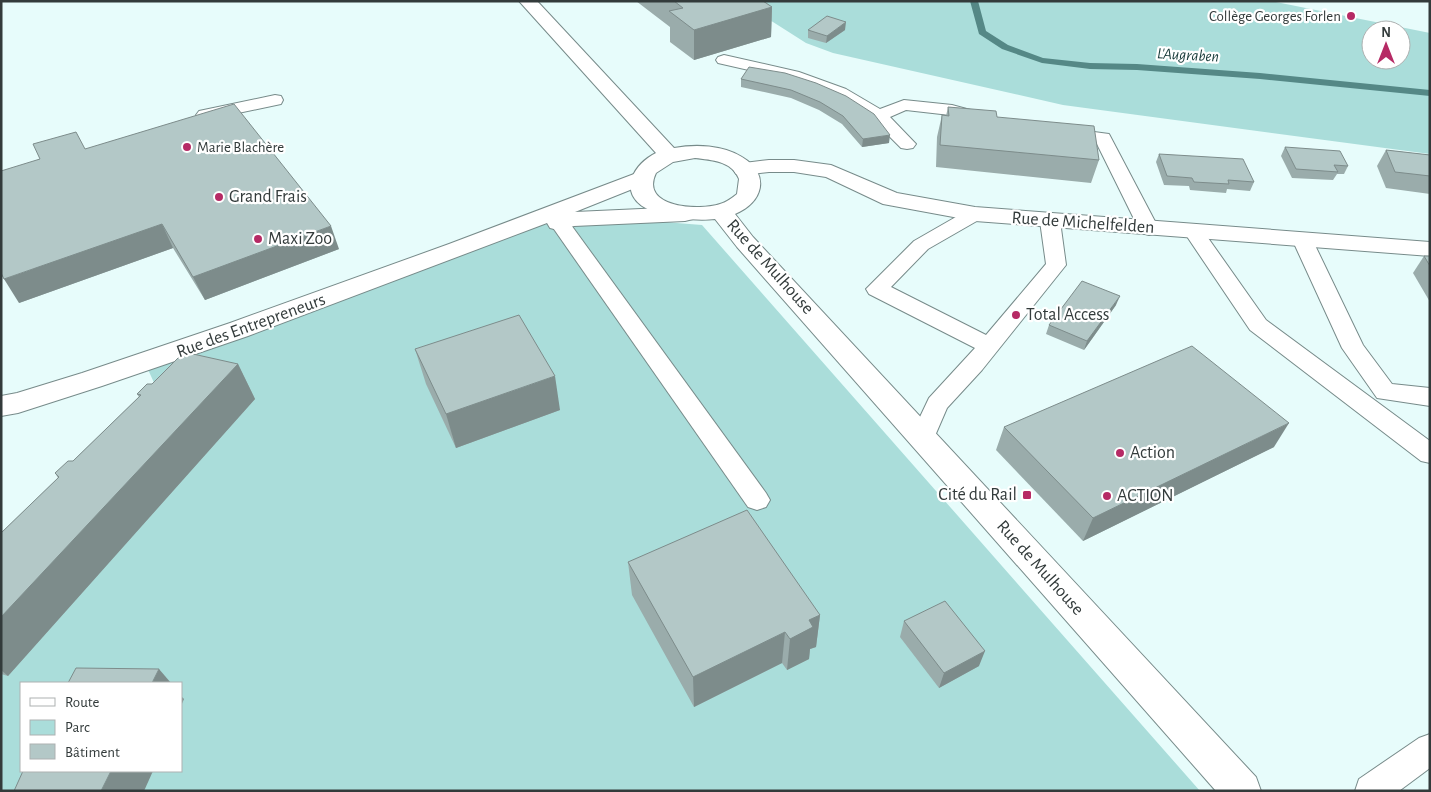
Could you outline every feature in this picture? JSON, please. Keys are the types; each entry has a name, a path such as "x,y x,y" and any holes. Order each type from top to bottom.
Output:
{"street":[{"path":"527,1 670,156"},
{"path":"695,152 713,154 730,158 744,169 749,176 750,186 746,196 734,205 720,211 703,214 685,214 668,211 654,204 645,196 640,186 642,177 648,168 670,156 695,152"},
{"name":"Rue de Michelfelden","path":"744,169 794,166 831,171 891,199 975,214 1430,249"},
{"name":"Rue des Entrepreneurs","path":"1,406 151,375 396,271 616,189 642,177"},
{"name":"Rue de Mulhouse","path":"720,211 745,242 1242,791"},
{"name":"Rue des Entrepreneurs","path":"497,234 583,219 685,214"}],"lane":[{"path":"724,60 793,75 840,94 879,116 907,144"},
{"path":"187,119 274,100"},
{"path":"879,116 904,105 952,110 995,123"},
{"path":"1048,131 1103,138 1149,228"},
{"path":"975,214 921,245 877,289 989,346"},
{"path":"922,438 936,404 989,346 1056,265 1050,221"},
{"path":"559,222 757,500"},
{"path":"1194,232 1258,324 1430,454"},
{"path":"1302,239 1353,348 1385,392 1430,397"},
{"path":"1371,791 1430,749"}],"green space":[{"path":"740,1 1271,1 1365,20 1361,20 1361,70 1411,70 1411,29 1430,33 1430,154 1063,105 833,53 806,43"},
{"path":"574,219 651,221 702,225 1200,791 1,791 1,549 156,387 145,363 497,234"}],"building":[{"path":"674,1 763,1 772,7 694,30 669,11 683,8"},
{"path":"827,16 846,22 827,36 808,30"},
{"path":"749,67 785,73 816,83 846,96 874,114 890,135 863,139 843,116 820,102 791,90 741,79"},
{"path":"234,104 331,226 193,277 162,224 4,279 1,273 1,171 40,159 33,144 76,132 85,149"},
{"path":"948,107 996,111 997,117 1094,126 1099,160 940,145 942,115 949,116"},
{"path":"1285,147 1340,151 1348,166 1334,165 1338,172 1296,169"},
{"path":"1386,150 1430,155 1430,176 1395,172"},
{"path":"1159,154 1243,159 1254,182 1228,180 1229,184 1194,182 1192,178 1167,176"},
{"path":"1424,256 1430,256 1430,266"},
{"path":"1082,281 1120,296 1087,341 1049,325"},
{"path":"519,315 555,376 446,414 415,349"},
{"name":"ACTION","path":"1192,346 1289,423 1093,518 1004,427"},
{"path":"184,352 238,364 1,617 1,533 59,477 55,473 68,461 73,461 141,395 137,394 147,384 152,384"},
{"path":"747,510 820,615 809,620 813,627 790,639 785,632 693,677 628,562"},
{"path":"945,601 985,651 944,673 904,621"},
{"path":"76,668 159,669 152,682 69,682"},
{"path":"23,772 110,772 101,791 14,791"}],"waterway":[{"name":"L'Augraben","path":"974,1 982,32 1005,47 1042,60 1090,66 1137,67 1260,76 1430,93"}],"place":[{"name":"Collège Georges Forlen","path":"1351,16"},
{"name":"Marie Blachère","path":"187,147"},
{"name":"Grand Frais","path":"219,197"},
{"name":"Maxi Zoo","path":"258,239"},
{"name":"Total Access","path":"1016,315"},
{"name":"Action","path":"1120,453"},
{"name":"Cité du Rail","path":"1027,495"},
{"name":"ACTION","path":"1107,496"}]}
